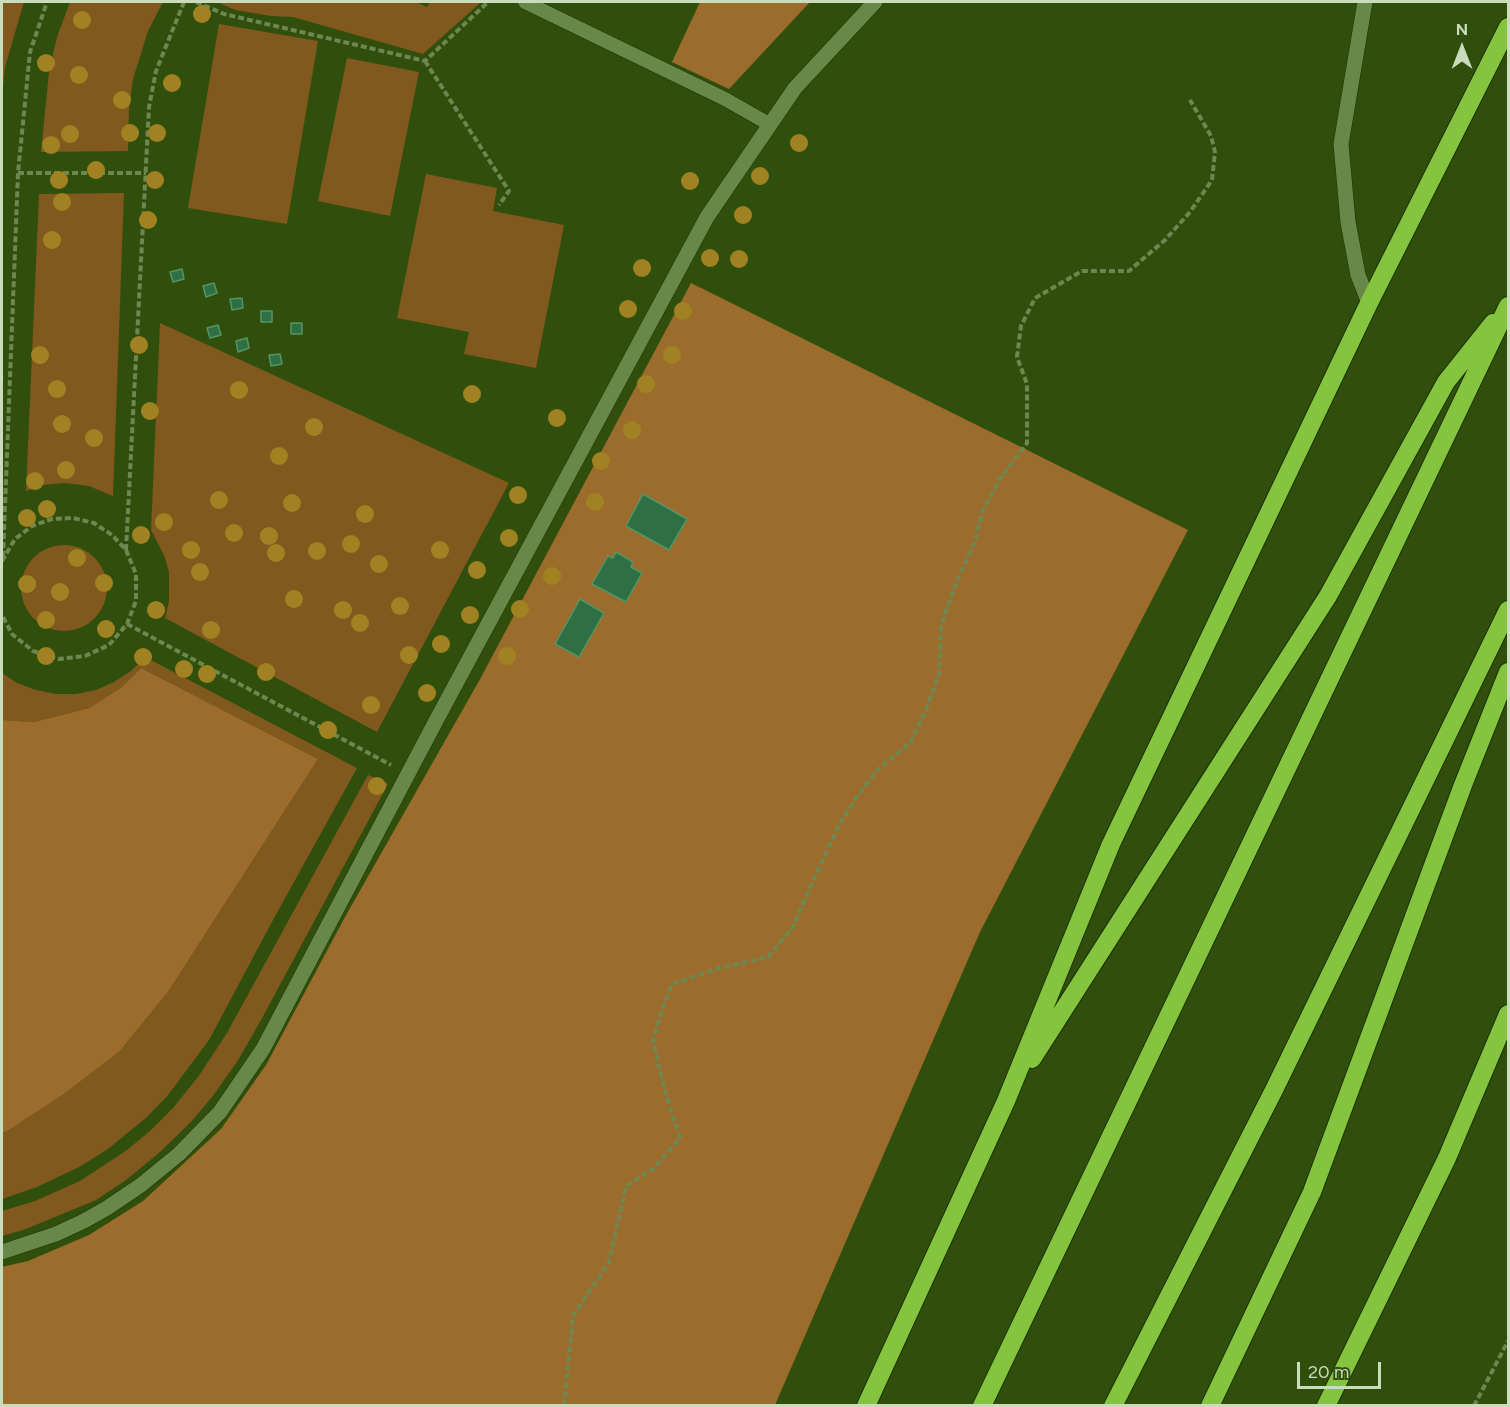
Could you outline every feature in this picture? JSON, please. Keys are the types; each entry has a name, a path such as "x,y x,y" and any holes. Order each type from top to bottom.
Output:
{"highway":[{"path":"866,1406 1006,1101 1111,844 1369,303 1509,27"},
{"path":"1006,1101 1328,596 1446,382 1509,304"},
{"path":"982,1406 1509,304"},
{"path":"1113,1406 1274,1090 1509,610"},
{"path":"1210,1406 1312,1192 1463,785 1509,672"},
{"path":"1326,1406 1447,1158 1509,1014"}],"street":[{"path":"2,1252 56,1234 107,1208 141,1185 179,1154 220,1112 263,1049 438,717 708,218 795,88 875,2"},
{"path":"1365,2 1341,144 1348,222 1358,274 1369,303"}],"lane":[{"path":"525,2 725,99 769,124"}],"path":[{"path":"2,559 18,173 30,52 47,2"},
{"path":"126,550 149,107 156,71 184,2"},
{"path":"196,2 224,14 425,61 509,191 499,205"},
{"path":"425,61 487,3"},
{"path":"564,1406 573,1316 609,1262 626,1186 653,1169 680,1138 665,1091 653,1041 672,984 719,968 768,957 793,927 839,825 858,795 879,768 910,743 926,710 939,674 941,626 954,588 974,544 983,510 1000,479 1027,443 1027,384 1017,357 1022,326 1035,298 1082,271 1129,271 1165,240 1190,212 1212,180 1215,152 1211,136 1190,100"},
{"path":"18,173 146,173"},
{"path":"2,559 15,539 32,526 52,519 73,518 94,523 112,535 126,550 136,574 136,601 127,624 109,645 85,656 59,658 33,651 12,634 2,615"},
{"path":"127,624 396,768"},
{"path":"1474,1406 1509,1341"}],"shaded area":[{"path":"2,2 24,2 5,67 2,98"},
{"path":"70,2 163,2 148,31 133,79 129,109 128,151 41,152 49,72 57,37"},
{"path":"217,2 416,2 427,7 430,2 480,3 423,54 293,17 235,10"},
{"path":"700,2 810,2 729,89 672,62"},
{"path":"219,24 318,41 287,224 188,208"},
{"path":"347,58 419,72 390,216 318,201"},
{"path":"426,174 497,188 493,211 564,225 536,368 464,354 469,332 397,318"},
{"path":"124,193 113,496 89,486 64,483 43,485 26,491 39,194"},
{"path":"691,283 1188,530 980,932 775,1405 2,1405 2,1267 28,1261 89,1235 143,1201 221,1129 266,1065 345,917 479,681"},
{"path":"160,323 509,483 377,732 165,618 169,601 169,572 164,555 151,530"},
{"path":"64,545 80,549 94,558 103,572 107,588 103,604 94,618 80,627 64,631 48,627 34,618 25,604 21,588 25,572 34,558 48,549"},
{"path":"145,657 357,768 209,1040 168,1095 147,1117 108,1149 79,1167 37,1187 2,1199 2,1133 64,1094 119,1052 168,992 318,759 141,668 122,687 89,708 34,722 2,720 2,673 17,683 36,690 56,694 76,694 96,690 114,682 131,671"},
{"path":"141,668 318,759 168,992 119,1052 64,1094 2,1133 2,720 34,722 89,708 122,687"},
{"path":"368,775 388,784 261,1020 237,1062 212,1097 191,1122 160,1152 126,1180 96,1200 26,1229 2,1236 2,1211 35,1201 80,1181 127,1150 173,1108 198,1077 227,1033"}],"building":[{"path":"182,269 184,279 173,282 170,272"},
{"path":"214,283 217,293 206,297 203,286"},
{"path":"242,298 243,308 232,310 230,299"},
{"path":"261,311 272,311 272,322 261,322"},
{"path":"291,323 302,323 302,334 291,334"},
{"path":"218,325 221,335 210,338 207,328"},
{"path":"247,338 249,348 238,352 236,341"},
{"path":"280,354 282,364 271,366 269,355"},
{"path":"643,494 687,519 669,550 626,526"},
{"path":"616,552 633,562 631,567 642,573 626,602 592,584 608,556 613,558"},
{"path":"580,599 604,613 579,657 555,644"}]}
